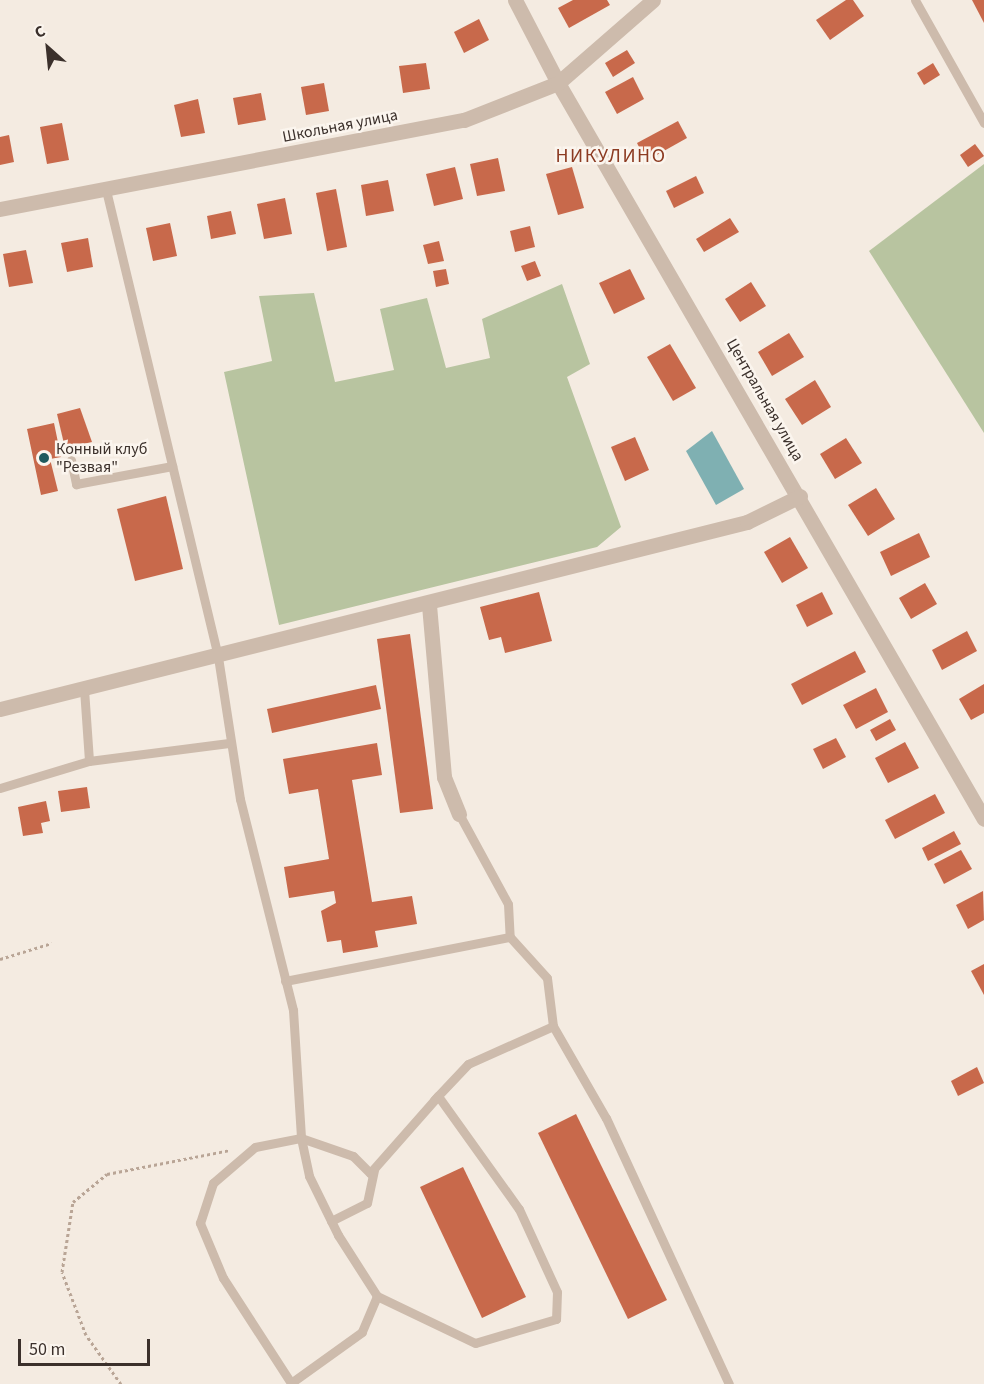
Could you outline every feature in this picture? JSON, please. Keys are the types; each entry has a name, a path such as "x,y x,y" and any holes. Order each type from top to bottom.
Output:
{"street":[{"name":"Центральная улица","path":"515,0 558,83 800,496 984,819"},
{"name":"Школьная улица","path":"0,209 464,120 558,83 653,0"},
{"path":"0,708 429,605 747,522 800,496"},
{"path":"429,605 444,777 459,814"}],"lane":[{"path":"915,0 984,123"},
{"path":"106,190 218,657 229,742 293,1010 301,1138 309,1176 331,1221 377,1296 475,1343 556,1319 557,1292 519,1209 438,1096"},
{"path":"71,460 76,484 172,466"},
{"path":"84,689 89,761"},
{"path":"0,788 89,761 229,742"},
{"path":"459,814 508,904 510,937 547,978 554,1026 606,1118 729,1384"},
{"path":"285,981 510,937"},
{"path":"331,1221 367,1203 370,1173 468,1064 554,1026"},
{"path":"370,1173 353,1156 301,1138 255,1147 213,1183 200,1222 223,1278 291,1383 362,1332 377,1296"}],"path":[{"path":"0,959 52,944"},
{"path":"121,1384 86,1335 62,1272 73,1202 107,1174 255,1147"}],"green space":[{"path":"984,164 984,433 869,251"},
{"path":"562,284 590,364 567,377 621,527 597,547 279,625 224,372 272,361 259,296 314,293 335,382 394,370 380,309 427,298 446,368 490,358 482,319"}],"water":[{"path":"712,431 744,489 716,505 686,451"}],"building":[{"path":"573,0 607,0 610,5 569,28 558,8"},
{"path":"846,0 853,0 864,16 830,40 816,20"},
{"path":"972,0 984,0 984,23"},
{"path":"479,19 489,40 464,53 454,32"},
{"path":"627,50 635,63 613,77 605,63"},
{"path":"426,63 430,89 403,93 399,66"},
{"path":"933,63 940,75 924,85 917,73"},
{"path":"633,77 644,99 617,114 605,92"},
{"path":"324,83 329,111 306,115 301,87"},
{"path":"261,93 266,120 238,125 233,98"},
{"path":"198,99 205,133 181,137 174,105"},
{"path":"678,121 687,138 646,161 637,143"},
{"path":"62,123 69,160 47,164 40,127"},
{"path":"9,135 14,162 0,165 0,137"},
{"path":"975,144 984,156 968,167 960,155"},
{"path":"498,158 505,191 477,196 470,164"},
{"path":"455,167 463,199 434,206 426,174"},
{"path":"572,167 584,208 558,215 546,174"},
{"path":"696,176 704,193 674,208 666,191"},
{"path":"388,180 394,211 366,216 361,185"},
{"path":"336,189 347,247 327,251 316,193"},
{"path":"285,198 292,234 264,239 257,204"},
{"path":"231,211 236,234 211,239 207,216"},
{"path":"730,218 739,232 704,252 696,239"},
{"path":"170,223 177,256 153,261 146,228"},
{"path":"530,226 535,247 515,252 510,231"},
{"path":"88,238 93,267 67,272 61,243"},
{"path":"439,241 444,261 428,264 423,245"},
{"path":"26,250 33,283 9,287 3,254"},
{"path":"535,261 541,276 527,281 521,266"},
{"path":"446,269 449,284 436,287 433,271"},
{"path":"630,269 645,299 614,314 599,283"},
{"path":"751,282 766,306 740,322 725,299"},
{"path":"789,333 804,357 772,376 758,352"},
{"path":"670,344 696,388 673,401 647,357"},
{"path":"815,380 831,407 802,425 785,399"},
{"path":"80,408 92,442 65,448 57,414"},
{"name":"Конный клуб \"Резвая\"","path":"54,423 61,457 50,459 58,491 41,495 27,429"},
{"path":"635,437 649,470 625,481 611,447"},
{"path":"846,438 862,463 835,479 820,454"},
{"path":"876,488 895,519 868,536 848,505"},
{"path":"166,496 183,569 135,581 117,509"},
{"path":"919,533 930,557 891,576 880,552"},
{"path":"790,537 808,568 782,583 764,552"},
{"path":"925,583 937,604 911,619 899,598"},
{"path":"539,592 552,641 505,653 501,637 489,640 480,607"},
{"path":"822,592 833,614 807,627 796,605"},
{"path":"967,631 977,651 942,670 932,650"},
{"path":"410,634 433,809 400,813 377,639"},
{"path":"855,651 866,672 802,705 791,684"},
{"path":"984,684 984,713 971,720 959,699"},
{"path":"376,685 381,709 272,733 267,709"},
{"path":"876,688 888,712 856,729 843,705"},
{"path":"890,719 896,730 876,741 870,730"},
{"path":"836,738 846,757 823,769 813,749"},
{"path":"905,742 919,768 888,783 875,758"},
{"path":"377,743 382,775 352,780 372,902 412,896 417,924 375,931 378,947 343,953 341,940 327,942 321,911 336,903 334,891 289,898 284,867 329,859 318,789 289,794 283,759"},
{"path":"87,787 90,808 61,812 58,791"},
{"path":"935,794 945,813 895,839 885,820"},
{"path":"46,801 50,821 41,823 43,833 23,836 18,807"},
{"path":"954,831 961,844 928,861 922,848"},
{"path":"961,850 972,869 944,884 934,864"},
{"path":"983,891 984,920 968,929 956,905"},
{"path":"984,964 984,995 971,971"},
{"path":"977,1067 984,1083 958,1096 951,1081"},
{"path":"576,1114 667,1300 628,1319 538,1133"},
{"path":"463,1167 526,1297 482,1318 420,1187"}],"place":[{"name":"Конный клуб \"Резвая\"","path":"44,458"}],"district":[{"name":"НИКУЛИНО","path":"611,156"}]}
